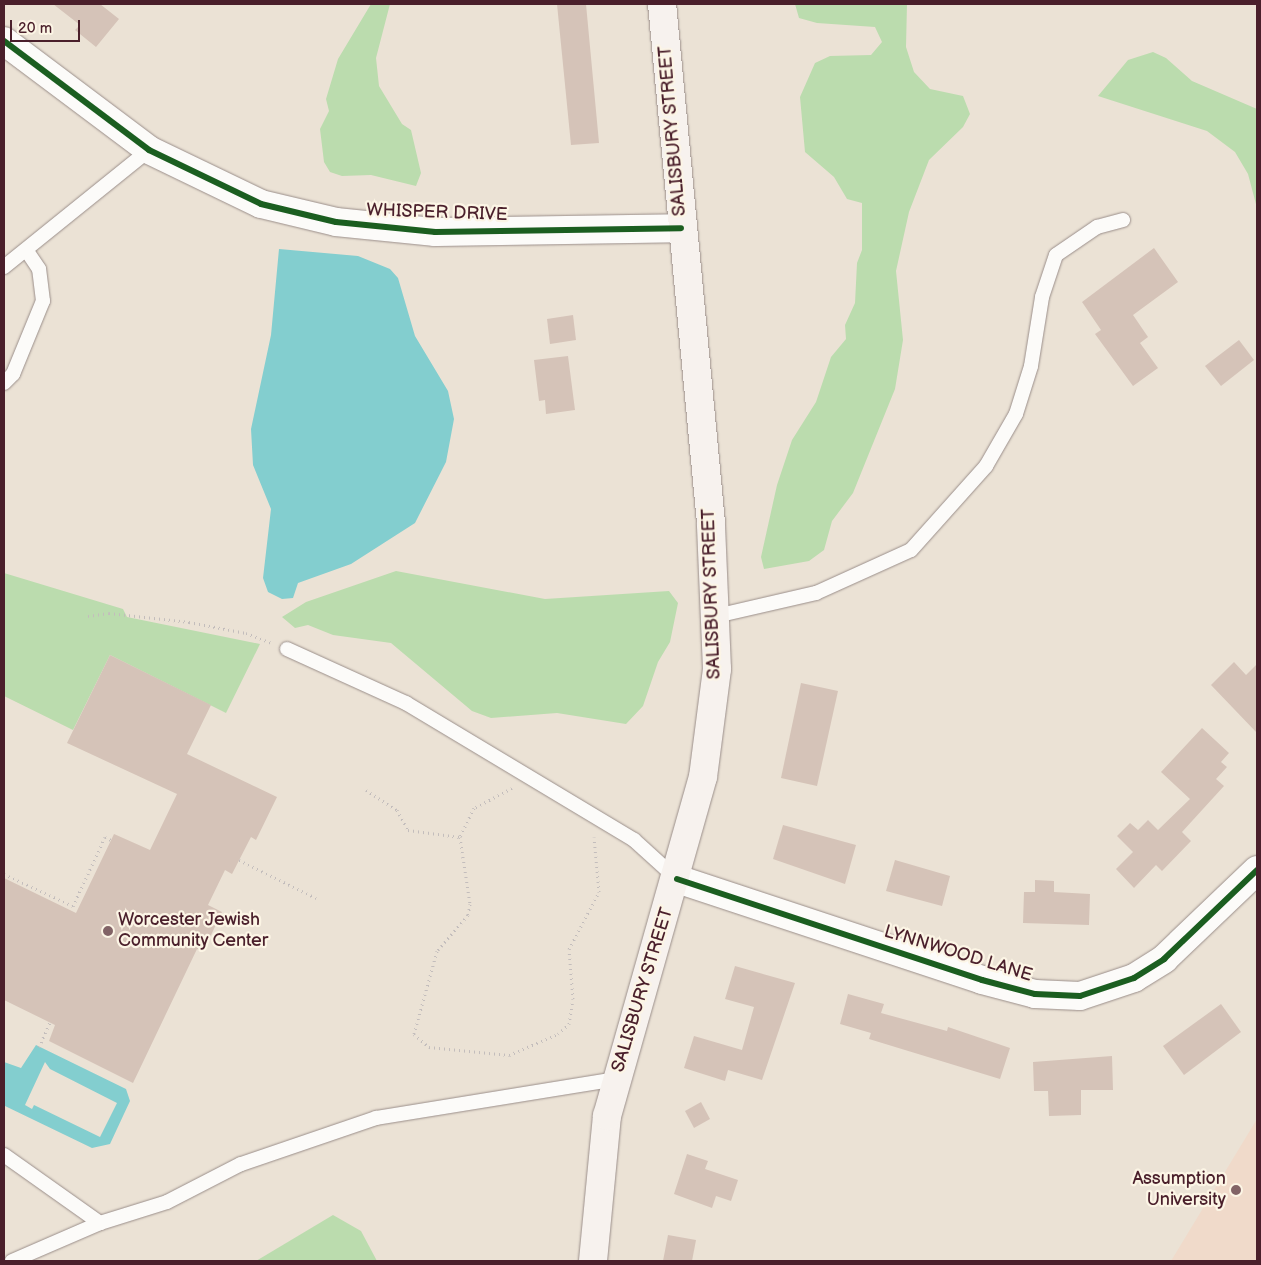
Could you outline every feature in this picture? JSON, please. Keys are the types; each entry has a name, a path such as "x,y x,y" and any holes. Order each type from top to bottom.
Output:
{"main road":[{"name":"SALISBURY STREET","path":"593,1261 602,1149 616,1080 677,879 703,777 717,669 711,523 681,228 662,4"}],"street":[{"name":"WHISPER DRIVE","path":"4,41 149,150 261,204 345,224 435,232 681,228"},
{"name":"LYNNWOOD LANE","path":"677,879 982,980 1035,994 1080,996 1134,978 1164,959 1257,870"}],"lane":[{"path":"4,267 149,150"},
{"path":"716,616 816,593 911,550 986,466 1016,414 1031,366 1042,297 1056,255 1097,227 1123,220"},
{"path":"4,383 14,374 43,301 39,269 26,250"},
{"path":"287,649 406,703 634,840 677,879"},
{"path":"12,1261 100,1223 167,1202 241,1164 376,1118 616,1080"},
{"path":"4,1155 100,1223"}],"path":[{"path":"88,616 109,613 189,622 246,632 287,649"},
{"path":"534,780 490,796 474,808 460,837 470,904 468,914 437,951 414,1034 429,1047 510,1055 558,1034 569,1024 573,1005 569,949 599,892 592,815"},
{"path":"366,790 397,810 408,830 460,837"},
{"path":"4,874 73,906 105,837 111,840"},
{"path":"239,860 316,898"},
{"path":"39,1047 50,1022"}],"shaded area":[{"name":"Assumption University","path":"1257,1119 1257,1261 1171,1261"}],"green space":[{"path":"371,4 390,4 376,58 379,86 402,124 411,130 421,173 416,186 371,175 342,176 330,172 324,162 320,129 329,111 326,99 338,59"},
{"path":"795,4 907,4 906,47 914,72 930,89 963,96 970,114 963,127 929,160 909,212 896,271 903,340 895,389 853,493 832,521 824,550 809,561 764,569 761,557 777,485 792,440 816,402 831,357 846,339 845,325 855,303 857,263 862,250 862,203 847,199 834,177 805,152 800,97 815,63 830,56 871,55 882,42 875,27 817,23 799,18"},
{"path":"1153,52 1166,58 1192,81 1257,109 1257,208 1248,174 1235,152 1207,131 1098,96 1128,60"},
{"path":"396,571 545,599 669,591 678,603 670,642 658,662 643,706 626,724 557,713 491,718 472,711 391,643 333,635 308,625 295,628 282,617 306,602"},
{"path":"4,573 123,609 127,617 260,644 226,713 110,655 73,730 4,696"},
{"path":"333,1215 361,1231 377,1261 256,1261"}],"water":[{"path":"279,249 358,256 390,269 398,278 415,336 448,391 454,419 446,462 415,523 351,564 298,583 293,598 282,599 268,592 263,578 271,509 253,465 251,429 271,335"},
{"path":"36,1045 126,1089 130,1101 110,1144 92,1148 5,1106 4,1062 21,1068","holes":["45,1062 50,1069 117,1103 100,1137 34,1105 32,1109 25,1105"]}],"building":[{"path":"53,4 100,4 119,19 96,47 75,30 80,25"},
{"path":"557,4 586,4 599,143 571,145"},
{"path":"1154,248 1178,282 1133,315 1148,337 1140,343 1158,368 1133,386 1095,334 1101,330 1082,302"},
{"path":"573,315 576,340 550,344 547,319"},
{"path":"1239,340 1254,360 1221,386 1205,366"},
{"path":"568,356 575,410 546,414 545,400 539,401 534,360"},
{"name":"Worcester Jewish Community Center","path":"110,655 211,705 187,754 277,797 256,840 251,837 232,874 225,870 208,905 222,912 203,952 197,949 133,1083 49,1041 55,1025 4,1000 4,878 76,913 114,834 150,850 177,794 67,743"},
{"path":"1234,662 1246,675 1257,664 1257,733 1211,685"},
{"path":"801,683 838,691 817,786 781,778"},
{"path":"1202,728 1229,753 1221,762 1227,767 1216,779 1224,786 1182,832 1191,841 1162,871 1156,865 1134,888 1116,869 1133,852 1117,836 1130,823 1138,830 1148,820 1158,830 1190,799 1161,772"},
{"path":"783,825 856,845 845,884 773,859"},
{"path":"895,860 950,876 942,906 886,891"},
{"path":"1035,880 1054,881 1054,892 1090,894 1089,925 1023,923 1024,892 1035,892"},
{"path":"735,966 795,983 762,1080 728,1070 725,1081 684,1068 694,1036 742,1050 754,1007 725,999"},
{"path":"848,994 884,1004 881,1013 947,1031 948,1027 1010,1048 1000,1079 869,1039 871,1033 840,1024"},
{"path":"1221,1004 1241,1032 1184,1075 1163,1046"},
{"path":"1112,1056 1113,1090 1081,1090 1081,1115 1049,1116 1048,1091 1034,1091 1033,1062"},
{"path":"701,1102 710,1119 694,1128 685,1111"},
{"path":"687,1154 708,1161 705,1169 738,1180 731,1201 716,1196 712,1208 674,1194"},
{"path":"668,1235 696,1240 692,1261 663,1261"}],"cycle path":[{"path":"4,41 149,150 261,204 336,222 435,232 681,228"},
{"path":"677,879 982,980 1035,994 1080,996 1134,978 1164,959 1257,870"}],"place":[{"name":"Worcester Jewish Community Center","path":"108,931"},
{"name":"Assumption University","path":"1236,1190"}]}
